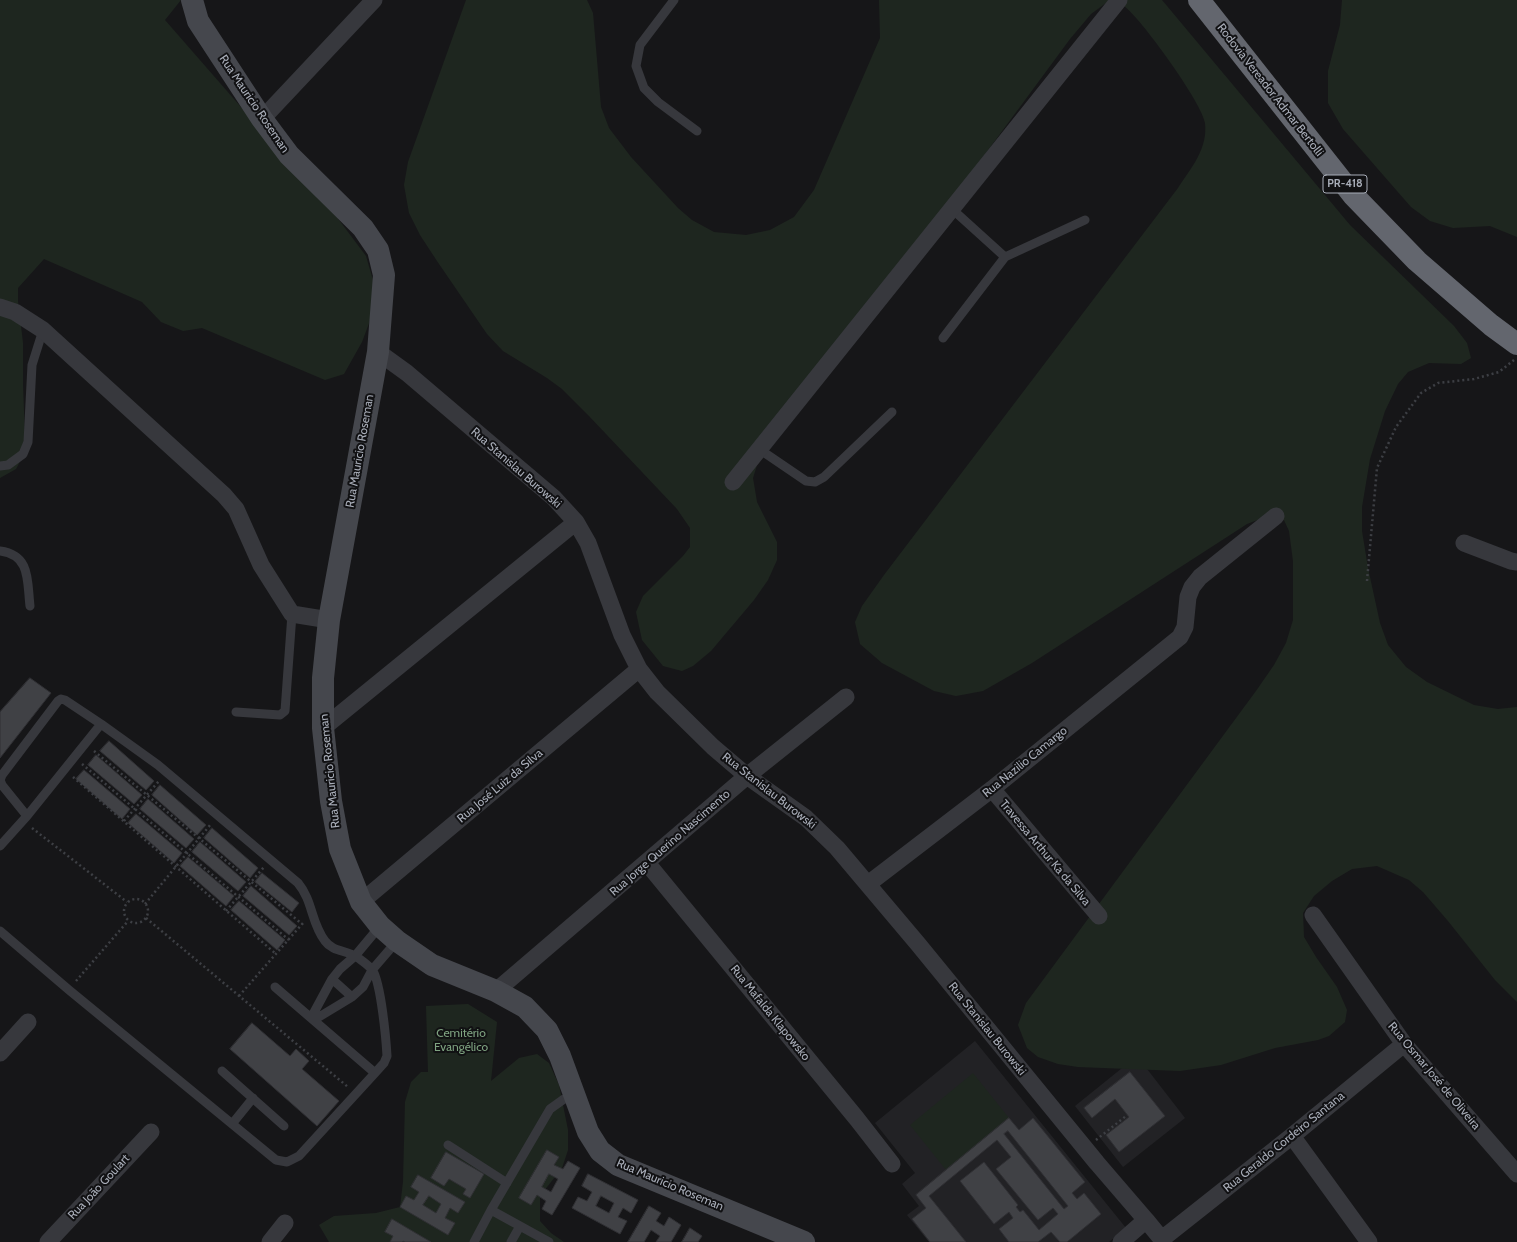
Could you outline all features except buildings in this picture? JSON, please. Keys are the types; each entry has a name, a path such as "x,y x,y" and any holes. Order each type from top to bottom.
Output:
{"highway":[{"name":"Rodovia Vereador Admar Bertolli","path":"1199,0 1353,195 1417,261 1491,325 1517,344"}],"main road":[{"name":"Rua Mauricio Roseman","path":"192,0 198,21 262,119 289,155 363,228 378,250 384,275 378,352 329,620 323,678 323,728 331,801 340,849 362,902 380,926 397,941 432,965 496,992 525,1007 547,1030 560,1056 588,1132 600,1151 618,1165 804,1242"}],"street":[{"path":"262,119 374,0"},
{"path":"733,482 1119,0"},
{"path":"0,307 15,312 43,330 224,495 236,510 261,565 292,614 329,620"},
{"name":"Rua Stanislau Burowski","path":"378,352 407,373 554,498 576,522 588,542 622,635 639,670 657,692 713,747 747,776 806,818 837,848 1163,1241"},
{"name":"Rua Nazilio Camargo","path":"868,884 992,790 1180,637 1185,627 1188,597 1192,587 1200,577 1276,516"},
{"path":"323,728 576,522"},
{"path":"1464,543 1517,562"},
{"name":"Rua José Luiz da Silva","path":"362,902 639,670"},
{"name":"Rua Jorge Querino Nascimento","path":"496,992 747,776 846,697"},
{"name":"Travessa Arthur Ka da Silva","path":"992,790 1099,916"},
{"name":"Rua Mafalda Klapowsko","path":"647,863 857,1119 892,1164"},
{"name":"Rua Osmar José de Oliveira","path":"1313,915 1404,1044 1517,1174"},
{"path":"0,1053 28,1022"},
{"name":"Rua Geraldo Cordeiro Santana","path":"1163,1241 1404,1044"},
{"name":"Rua João Goulart","path":"48,1242 151,1132"},
{"path":"1292,1136 1369,1242"},
{"path":"1121,1242 1146,1220"},
{"path":"270,1242 285,1223"}],"lane":[{"path":"674,0 640,45 636,66 644,88 658,102 697,131"},
{"path":"952,209 1005,257"},
{"path":"943,338 1005,257 1085,220"},
{"path":"0,466 8,465 24,454 28,442 32,365 43,330"},
{"path":"759,449 806,481 815,482 824,477 892,412"},
{"path":"0,551 17,557 24,566 30,606"},
{"path":"236,712 280,715 284,713 292,614"},
{"path":"0,931 69,990 276,1160 288,1162 299,1156 384,1063 387,1056 378,986 372,970 355,956 335,950 326,942 318,930 304,891 298,883 167,772 65,700 61,699 58,701 2,775 0,780 25,818"},
{"path":"0,846 25,818 101,724"},
{"path":"313,1019 332,980 340,969 355,956 380,926"},
{"path":"313,1019 352,997 363,987 372,970 397,941"},
{"path":"332,980 352,997"},
{"path":"275,987 375,1073"},
{"path":"222,1071 284,1126"},
{"path":"474,1242 550,1109 564,1100 575,1096"},
{"path":"232,1124 253,1098"},
{"path":"448,1145 507,1183"},
{"path":"492,1210 549,1242"},
{"path":"511,1242 520,1226"}],"path":[{"path":"1367,581 1377,468 1396,427 1420,393 1438,383 1474,379 1499,372 1517,358"},
{"path":"85,744 302,924"},
{"path":"74,758 289,940"},
{"path":"124,821 167,772"},
{"path":"68,773 276,954"},
{"path":"145,904 218,815"},
{"path":"25,818 127,902"},
{"path":"226,911 271,860"},
{"path":"137,899 145,904 147,908 146,918 137,923 128,921 124,914 127,902 137,899"},
{"path":"239,996 312,912"},
{"path":"146,918 356,1094"},
{"path":"69,990 128,921"},
{"path":"1085,1148 1126,1116"}],"shaded area":[{"path":"975,1041 1126,1228 1109,1242 929,1242 907,1215 919,1206 902,1184 915,1173 875,1123"},
{"path":"1137,1056 1185,1118 1123,1167 1075,1106"}],"green space":[{"path":"0,0 181,0 165,20 336,216 366,256 375,287 371,318 362,342 344,374 325,380 202,328 183,331 161,322 142,302 44,259 18,288 23,343 24,454 16,469 0,478"},
{"path":"466,0 587,0 593,13 601,107 609,128 631,157 678,208 692,220 714,232 746,235 770,230 794,217 814,190 880,38 879,0 1162,0 1350,225 1454,326 1467,343 1471,358 1461,364 1429,363 1408,372 1398,384 1385,411 1370,459 1362,507 1362,531 1368,568 1380,623 1388,645 1406,667 1427,682 1474,705 1498,709 1517,707 1517,1002 1495,980 1423,892 1409,880 1377,866 1352,869 1332,881 1314,896 1303,913 1304,937 1337,987 1347,1010 1345,1022 1329,1036 1318,1040 1275,1048 1221,1065 1180,1071 1078,1067 1058,1064 1038,1057 1027,1048 1018,1025 1026,1003 1256,691 1274,665 1286,643 1293,620 1293,561 1289,531 1284,520 1268,516 1247,524 1032,663 983,691 956,696 934,691 882,663 860,644 855,622 862,606 1178,188 1198,158 1204,141 1205,132 1205,123 1202,113 1170,62 1132,13 1122,5 1106,3 1091,14 1070,39 758,462 753,478 757,502 777,542 777,560 768,580 754,600 711,651 693,666 682,671 663,666 642,640 636,612 643,596 690,547 690,528 677,509 562,389 503,351 487,334 420,235 409,213 404,185 408,162"},
{"path":"1342,0 1517,0 1517,237 1490,226 1453,228 1430,221 1411,207 1343,129 1328,103 1328,71 1340,25"},
{"name":"Cemitério Evangélico","path":"468,1004 497,1022 491,1081 519,1058 537,1054 549,1063 559,1085 568,1130 568,1150 562,1168 540,1196 540,1221 551,1233 564,1242 329,1242 319,1225 334,1216 376,1213 400,1207 403,1182 405,1102 411,1082 421,1072 428,1072 426,1006"},
{"path":"973,1073 1009,1118 946,1170 910,1125"}]}
